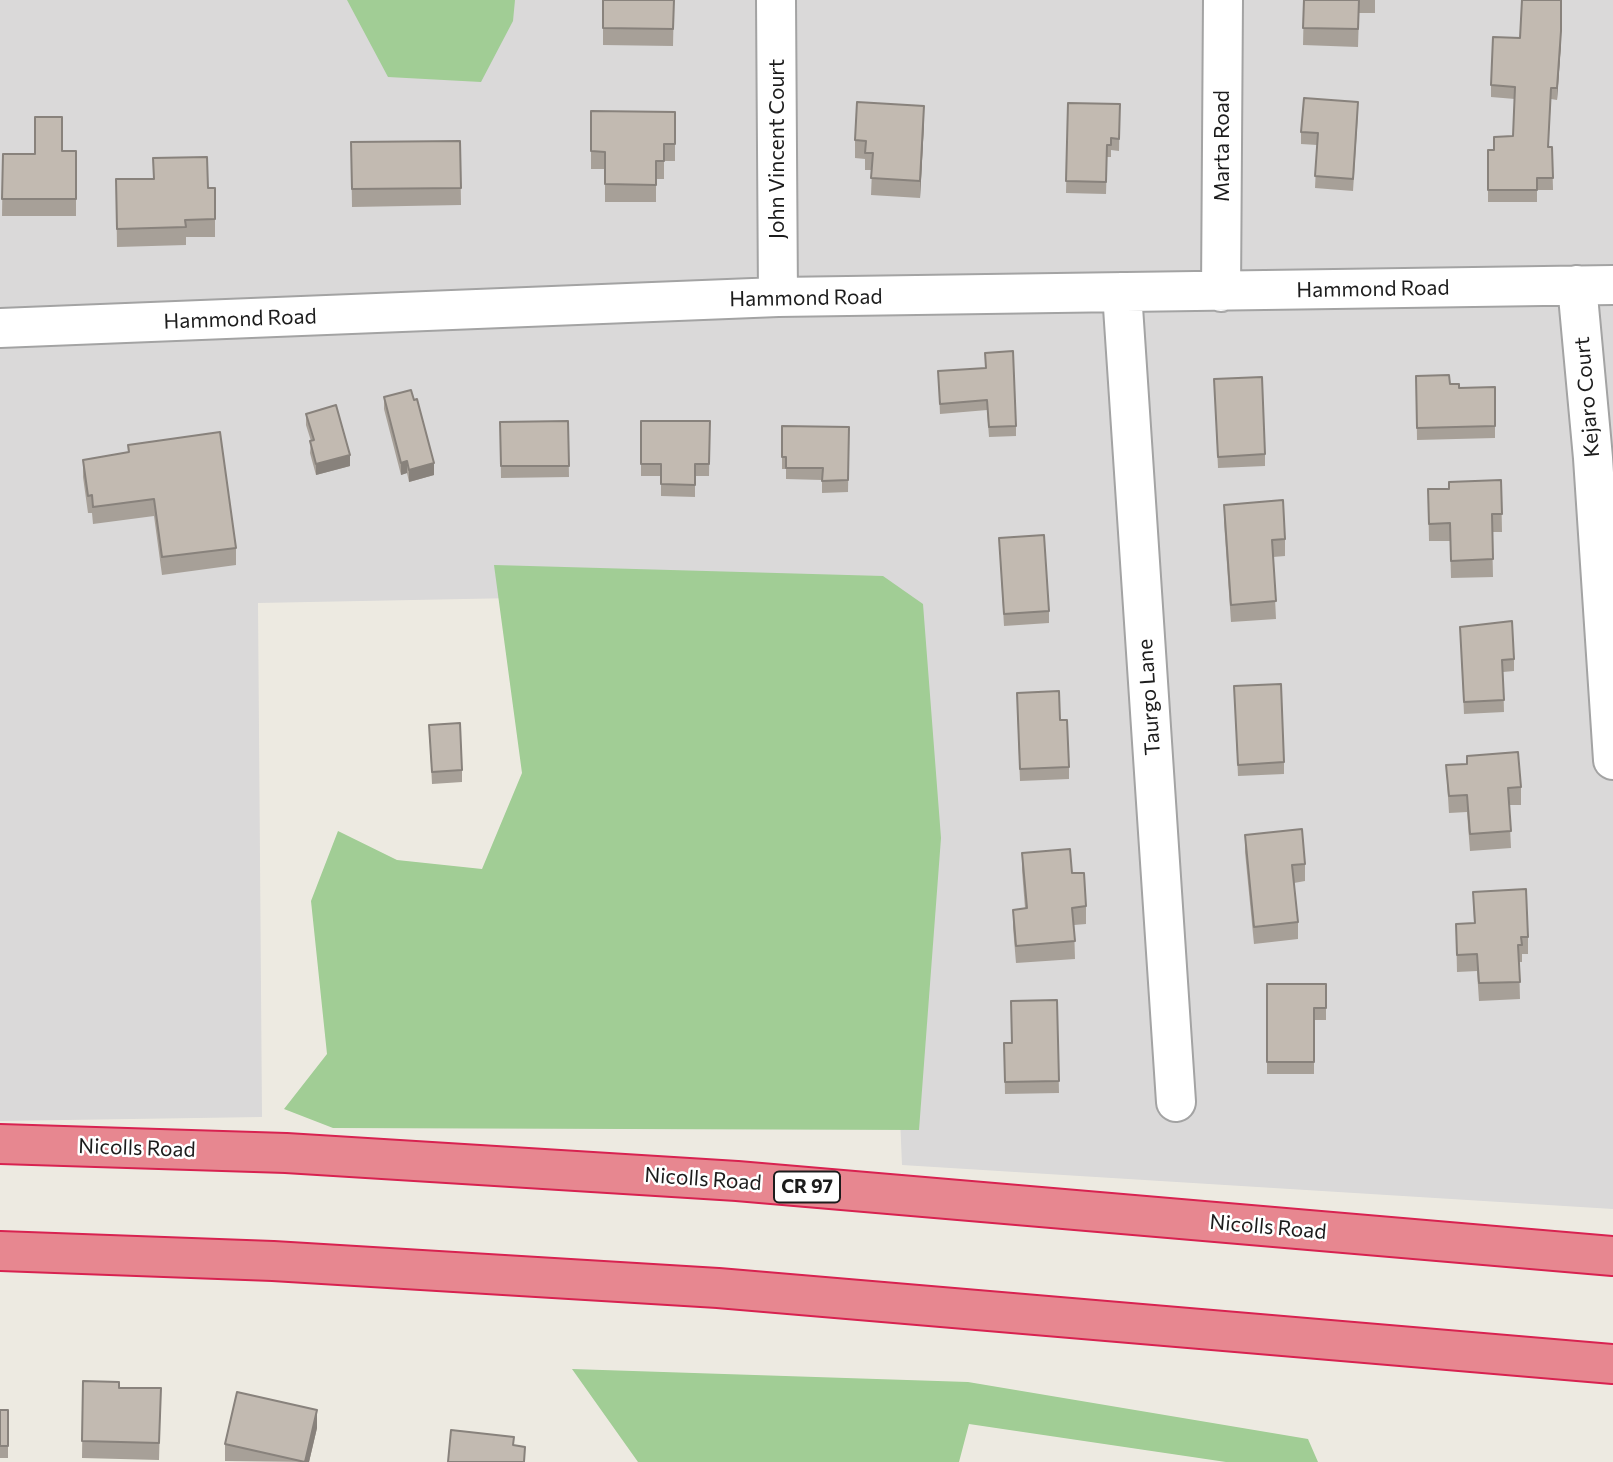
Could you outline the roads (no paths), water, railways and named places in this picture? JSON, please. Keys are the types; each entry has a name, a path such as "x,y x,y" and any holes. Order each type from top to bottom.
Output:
{"highway":[{"name":"Nicolls Road","path":"0,1144 286,1153 710,1180 1613,1256"},
{"path":"0,1251 355,1266 718,1288 1613,1364"}],"street":[{"name":"John Vincent Court","path":"776,0 778,298"},
{"name":"Marta Road","path":"1221,292 1223,0"},
{"name":"Hammond Road","path":"0,328 778,298 1595,285"},
{"name":"Kejaro Court","path":"1595,285 1593,458 1613,760"},
{"name":"Taurgo Lane","path":"1122,292 1175,1102"}]}
